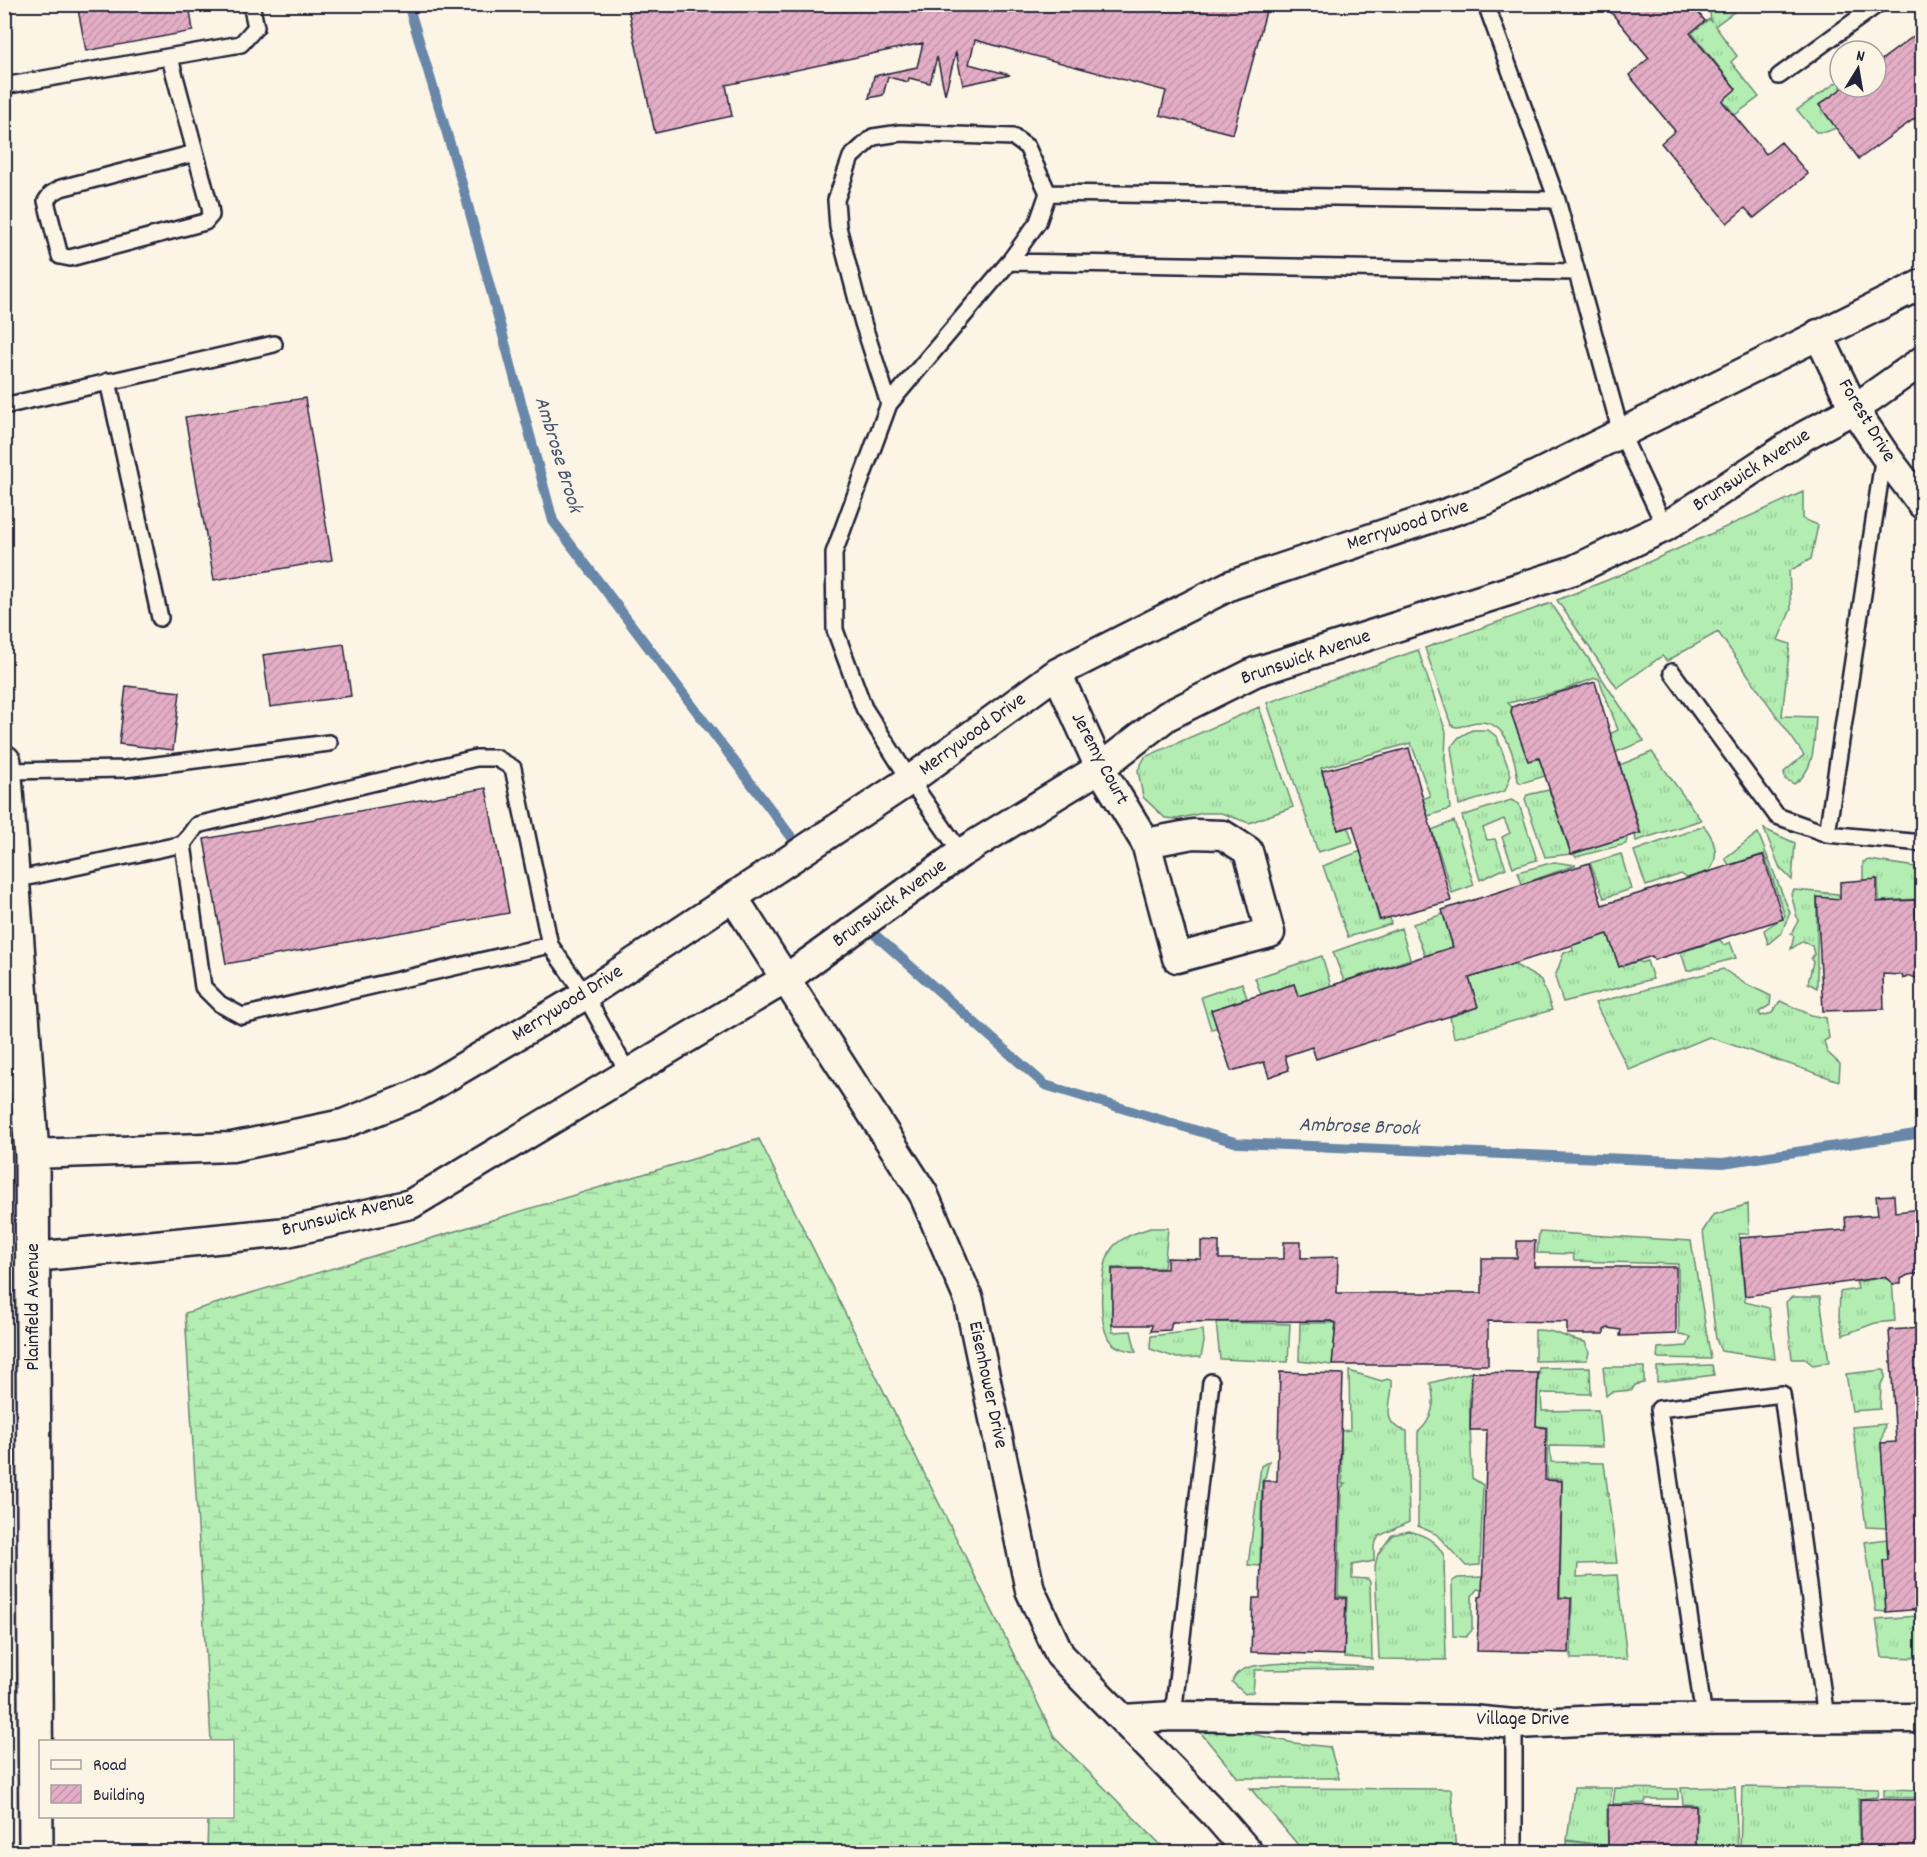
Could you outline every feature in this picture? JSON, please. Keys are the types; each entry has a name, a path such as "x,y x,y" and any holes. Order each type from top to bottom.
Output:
{"main road":[{"name":"Plainfield Avenue","path":"5,766 32,1154 36,1852"}],"street":[{"name":"Merrywood Drive","path":"32,1154 232,1147 343,1124 416,1095 585,995 910,780 1057,673 1231,585 1486,500 1923,284"},
{"name":"Forest Drive","path":"1818,334 1854,409 1884,454 1923,504"},
{"name":"Brunswick Avenue","path":"34,1257 287,1232 411,1204 787,978 961,853 1100,768 1167,717 1255,672 1574,570 1665,527 1804,436 1854,409 1923,360"},
{"name":"Jeremy Court","path":"1057,673 1100,768 1146,843 1177,958 1270,933 1248,851 1223,835 1192,834 1146,843"},
{"name":"Eisenhower Drive","path":"733,897 923,1193 969,1300 1030,1590 1060,1655 1215,1814 1248,1852"},
{"name":"Village Drive","path":"1123,1719 1173,1716 1472,1720 1514,1724 1704,1718 1923,1718"}],"lane":[{"path":"4,86 241,44 255,27 250,4"},
{"path":"1486,4 1557,200 1621,433 1665,527"},
{"path":"1779,76 1878,4"},
{"path":"170,58 210,207 211,215 205,222 70,258 60,256 46,201 51,194 61,188 195,153"},
{"path":"889,404 863,323 838,227 836,200 851,157 873,137 900,133 1013,137 1027,147 1048,193 1038,222 1009,262 889,404 834,553 835,630 864,708 961,853"},
{"path":"1048,193 1557,200"},
{"path":"1009,262 1576,272"},
{"path":"4,406 274,344"},
{"path":"108,381 160,618"},
{"path":"1827,834 1884,454"},
{"path":"1672,672 1777,816 1827,834 1923,843"},
{"path":"5,766 124,769 329,743"},
{"path":"14,880 183,844 197,825 476,758 496,758 513,768 550,945 585,995 628,1072"},
{"path":"183,844 203,987 220,1004 242,1016 550,945"},
{"path":"1173,1716 1211,1382"},
{"path":"1704,1718 1659,1409 1782,1394 1826,1718"},
{"path":"1514,1724 1514,1852"}],"green space":[{"path":"1709,5 1730,5 1735,11 1715,26 1737,56 1731,62 1759,97 1735,115 1723,100 1736,89 1692,33 1709,19 1711,21"},
{"path":"1828,88 1828,99 1819,105 1836,128 1826,132 1816,132 1797,110"},
{"path":"1803,492 1803,519 1818,525 1811,559 1789,571 1791,609 1778,640 1790,644 1782,716 1816,717 1813,754 1806,771 1794,784 1785,779 1784,772 1804,755 1718,632 1667,661 1662,656 1617,688 1557,600 1620,575"},
{"path":"1551,603 1644,741 1614,753 1608,735 1618,730 1599,679 1595,678 1561,691 1508,703 1512,707 1511,713 1528,760 1539,759 1545,776 1521,783 1518,781 1510,747 1499,730 1491,724 1481,722 1458,727 1451,725 1425,648"},
{"path":"1418,650 1446,732 1445,758 1450,809 1428,816 1423,799 1430,796 1411,743 1321,768 1338,830 1348,827 1353,842 1318,852 1267,703"},
{"path":"1259,707 1293,807 1249,823 1221,813 1203,813 1177,819 1165,818 1143,797 1138,770 1145,757"},
{"path":"1472,730 1488,730 1497,737 1511,775 1505,791 1459,805 1451,747 1459,737"},
{"path":"1652,752 1701,820 1636,841 1635,835 1641,833 1620,765"},
{"path":"1549,790 1571,854 1545,857 1525,799 1527,795"},
{"path":"1511,800 1519,804 1537,860 1513,867 1502,837 1510,833 1504,819 1483,828 1487,840 1495,839 1506,868 1480,880 1462,816"},
{"path":"1454,821 1474,885 1452,893 1432,830"},
{"path":"1704,826 1715,848 1715,860 1709,871 1687,878 1681,874 1646,886 1634,851"},
{"path":"1764,829 1795,843 1792,880 1780,868"},
{"path":"1758,833 1790,913 1781,933 1768,944 1764,930 1785,916 1764,854 1729,865 1725,858"},
{"path":"1627,836 1626,844 1576,857 1573,854"},
{"path":"1361,851 1379,920 1390,917 1391,924 1348,937 1323,866"},
{"path":"1621,854 1631,889 1604,898 1590,863"},
{"path":"1869,860 1922,868 1921,918 1917,917 1915,899 1879,901 1878,879 1863,881 1863,862"},
{"path":"1554,862 1576,865 1522,884 1518,872"},
{"path":"1794,890 1838,894 1840,899 1817,898 1817,988 1808,983 1813,962 1811,959 1814,954 1812,946 1803,941 1791,949 1794,936 1791,934 1798,921 1791,894"},
{"path":"1443,914 1453,947 1425,956 1413,924"},
{"path":"1401,928 1410,959 1344,981 1333,952"},
{"path":"1608,934 1619,966 1647,961 1653,979 1563,1002 1555,977 1564,952 1573,951 1572,945"},
{"path":"1720,940 1724,945 1730,942 1736,958 1687,971 1681,952"},
{"path":"1322,956 1331,986 1298,996 1294,984 1261,994 1255,978"},
{"path":"1514,964 1541,980 1552,1010 1454,1038 1450,1017 1478,1007 1469,978"},
{"path":"1723,969 1744,983 1771,996 1770,1005 1759,1012 1761,1016 1772,1013 1780,1001 1811,1015 1826,1018 1829,1038 1824,1041 1827,1052 1840,1064 1839,1081 1709,1037 1629,1070 1595,1003"},
{"path":"1242,983 1247,998 1212,1010 1217,1028 1211,1029 1201,997"},
{"path":"759,1139 1055,1738 1168,1852 207,1852 208,1818 234,1818 234,1740 211,1740 185,1313"},
{"path":"1748,1204 1749,1234 1739,1234 1745,1302 1769,1308 1775,1359 1721,1351 1716,1339 1703,1231 1713,1215"},
{"path":"1150,1228 1168,1228 1164,1268 1112,1268 1112,1332 1131,1331 1136,1352 1117,1346 1108,1338 1103,1318 1103,1278 1105,1265 1113,1247 1125,1237"},
{"path":"1539,1232 1691,1241 1711,1359 1657,1358 1658,1348 1687,1346 1691,1337 1679,1335 1678,1264 1574,1261 1573,1254 1537,1253"},
{"path":"1881,1278 1892,1280 1895,1321 1875,1323 1843,1335 1839,1317 1840,1292 1858,1289 1856,1282"},
{"path":"1792,1297 1820,1297 1829,1362 1813,1365 1805,1359 1792,1359 1786,1302"},
{"path":"1216,1322 1290,1324 1288,1362 1220,1359"},
{"path":"1300,1323 1336,1323 1332,1365 1299,1361"},
{"path":"1203,1330 1204,1342 1201,1357 1177,1358 1150,1349 1151,1336"},
{"path":"1535,1330 1549,1331 1585,1342 1589,1352 1587,1360 1535,1361"},
{"path":"1712,1365 1714,1375 1657,1382 1657,1367"},
{"path":"1590,1367 1591,1394 1541,1393 1542,1411 1598,1410 1602,1447 1550,1446 1551,1462 1604,1463 1617,1563 1578,1564 1577,1577 1617,1575 1627,1659 1571,1659 1572,1597 1560,1597 1562,1479 1547,1479 1547,1427 1536,1426 1539,1368"},
{"path":"1603,1367 1644,1367 1644,1383 1635,1385 1632,1390 1611,1392 1606,1396"},
{"path":"1883,1370 1885,1379 1881,1384 1880,1409 1852,1411 1846,1374"},
{"path":"1349,1371 1382,1381 1387,1379 1392,1381 1390,1417 1392,1423 1398,1428 1407,1431 1409,1522 1379,1536 1374,1546 1374,1561 1352,1565 1352,1578 1368,1579 1370,1582 1372,1659 1344,1657 1347,1597 1338,1596 1341,1488 1345,1484 1342,1484 1341,1431 1350,1430"},
{"path":"1472,1372 1469,1395 1472,1478 1483,1485 1480,1565 1466,1566 1436,1534 1418,1526 1418,1432 1427,1422 1432,1410 1433,1397 1430,1383"},
{"path":"1885,1424 1881,1443 1887,1528 1866,1527 1853,1427"},
{"path":"1269,1461 1265,1478 1262,1481 1260,1566 1248,1565 1261,1466"},
{"path":"1409,1531 1430,1539 1444,1556 1446,1660 1379,1659 1375,1566 1378,1554 1392,1535"},
{"path":"1887,1539 1888,1560 1883,1560 1886,1612 1876,1611 1865,1542"},
{"path":"1483,1577 1489,1591 1477,1589 1472,1596 1472,1630 1466,1637 1453,1636 1452,1581 1458,1578"},
{"path":"1922,1609 1922,1658 1882,1657 1876,1619 1918,1616 1917,1610"},
{"path":"1284,1663 1372,1667 1373,1669 1255,1670 1253,1692 1245,1694 1232,1682 1240,1671 1246,1668"},
{"path":"1198,1722 1294,1743 1330,1747 1339,1778 1238,1778 1196,1727"},
{"path":"1735,1787 1738,1852 1696,1852 1697,1805 1683,1804 1681,1788"},
{"path":"1742,1787 1878,1789 1877,1797 1858,1799 1860,1852 1740,1852"},
{"path":"1250,1788 1451,1789 1456,1852 1304,1852"},
{"path":"1574,1788 1612,1788 1610,1803 1607,1805 1608,1852 1568,1852 1567,1841 1601,1845 1567,1840"},
{"path":"1615,1788 1678,1789 1678,1799 1646,1799 1645,1803 1613,1804"},
{"path":"1884,1789 1922,1790 1922,1798 1884,1797"}],"building":[{"path":"77,4 189,4 193,31 86,51"},
{"path":"627,4 1178,4 1187,7 1188,4 1268,4 1233,134 1160,115 1166,91 975,40 969,64 1010,75 963,85 956,52 945,94 937,57 930,83 909,78 908,82 888,77 883,95 869,98 874,76 917,67 923,43 726,85 732,116 655,133"},
{"path":"1604,4 1691,4 1705,21 1690,33 1736,89 1722,101 1766,154 1781,142 1808,174 1754,218 1745,208 1727,223 1661,143 1675,131 1629,75 1649,58"},
{"path":"1922,30 1922,113 1859,159 1819,105 1828,99 1888,99 1888,55"},
{"path":"305,398 332,560 214,580 185,417"},
{"path":"344,644 351,696 270,707 263,655"},
{"path":"1595,682 1640,833 1571,854 1539,758 1528,761 1511,713 1512,707 1517,705"},
{"path":"126,686 180,692 173,750 119,744"},
{"path":"1409,748 1451,901 1380,920 1353,826 1338,830 1322,771"},
{"path":"486,788 509,913 226,964 204,839"},
{"path":"1763,855 1783,919 1654,960 1652,956 1619,967 1608,934 1469,978 1478,1007 1316,1059 1312,1047 1285,1056 1289,1070 1269,1077 1264,1062 1231,1071 1211,1010 1294,984 1298,996 1453,947 1442,910 1589,863 1602,905"},
{"path":"1877,879 1877,902 1915,900 1916,918 1922,919 1921,979 1909,976 1903,979 1902,975 1883,974 1884,1009 1823,1011 1817,897 1840,899 1840,882"},
{"path":"1894,1195 1895,1212 1922,1209 1922,1273 1908,1275 1901,1279 1901,1284 1893,1284 1885,1277 1745,1296 1740,1238 1846,1230 1845,1217 1878,1215 1876,1196"},
{"path":"1201,1241 1219,1242 1219,1259 1284,1259 1284,1242 1301,1242 1301,1258 1338,1257 1337,1293 1482,1293 1482,1258 1517,1258 1517,1241 1535,1241 1534,1267 1676,1267 1676,1334 1620,1336 1621,1330 1608,1328 1604,1330 1604,1334 1567,1334 1567,1322 1488,1321 1488,1365 1332,1365 1336,1323 1331,1321 1172,1322 1170,1330 1151,1331 1152,1325 1112,1325 1112,1269 1167,1269 1167,1258 1201,1259"},
{"path":"1922,1328 1922,1609 1886,1612 1883,1560 1888,1560 1881,1443 1896,1442 1889,1330"},
{"path":"1280,1372 1343,1374 1336,1598 1346,1598 1344,1655 1251,1652 1253,1598 1260,1598 1263,1481 1277,1481"},
{"path":"1472,1372 1538,1373 1536,1426 1546,1428 1545,1480 1562,1481 1559,1598 1571,1598 1569,1653 1477,1651 1479,1597 1482,1596 1487,1430 1470,1430"},
{"path":"1860,1799 1922,1800 1922,1852 1860,1852"},
{"path":"1608,1805 1696,1806 1696,1852 1608,1852"}],"waterway":[{"name":"Ambrose Brook","path":"408,4 463,187 553,521 802,851"},
{"name":"Ambrose Brook","path":"864,925 1045,1085 1238,1143 1723,1163 1922,1133"}]}
